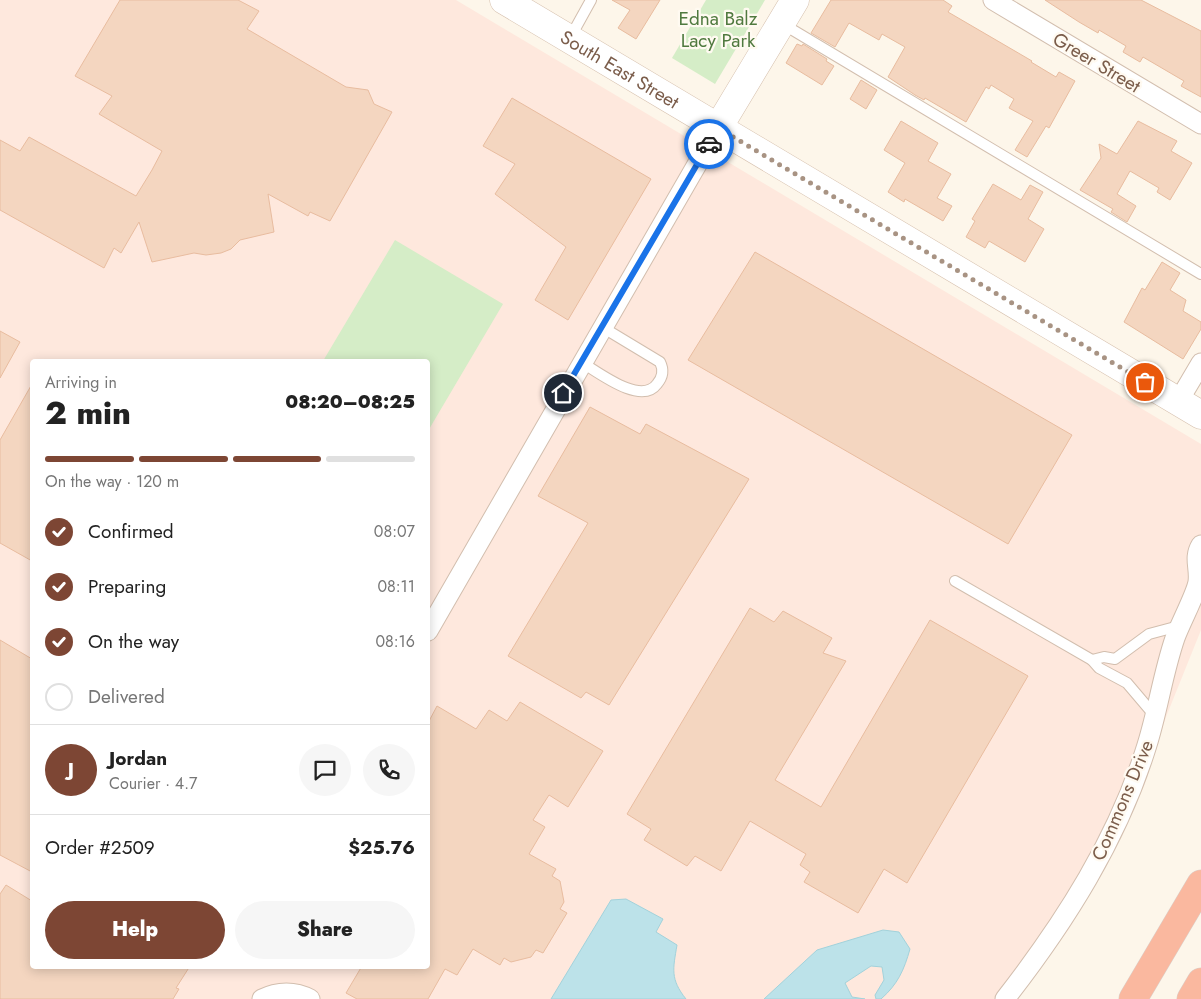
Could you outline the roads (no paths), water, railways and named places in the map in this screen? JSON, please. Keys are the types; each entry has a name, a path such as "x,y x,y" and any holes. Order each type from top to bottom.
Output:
{"highway":[{"path":"1133,999 1201,884"},
{"path":"1191,999 1201,982"}],"main road":[{"name":"South East Street","path":"504,0 1190,408"},
{"path":"718,128 795,0"}],"street":[{"name":"Greer Street","path":"993,0 1201,124"},
{"path":"430,627 563,393 718,128"},
{"path":"1190,408 1201,363"},
{"path":"1200,582 1196,554 1201,545"},
{"name":"Commons Drive","path":"1005,999 1053,936 1091,871 1128,797 1147,747 1179,626 1200,582"},
{"path":"262,999 278,993 290,993 310,999"}],"lane":[{"path":"570,39 591,0"},
{"path":"781,23 1201,274"},
{"path":"581,362 634,391 645,392 652,389 661,378 663,369 660,362 602,326"},
{"path":"954,581 1092,660 1099,668 1127,683 1155,716"},
{"path":"1092,660 1104,657 1116,659 1149,634 1179,626"}],"water":[{"path":"626,899 663,919 656,932 677,945 674,974 677,986 686,999 551,999 611,900"},
{"path":"883,930 899,932 910,949 900,976 881,999 876,999 875,995 884,980 882,967 871,966 845,983 852,997 865,999 764,999 817,950"}],"park label":[{"name":"Edna Balz Lacy Park","path":"718,29"}]}
